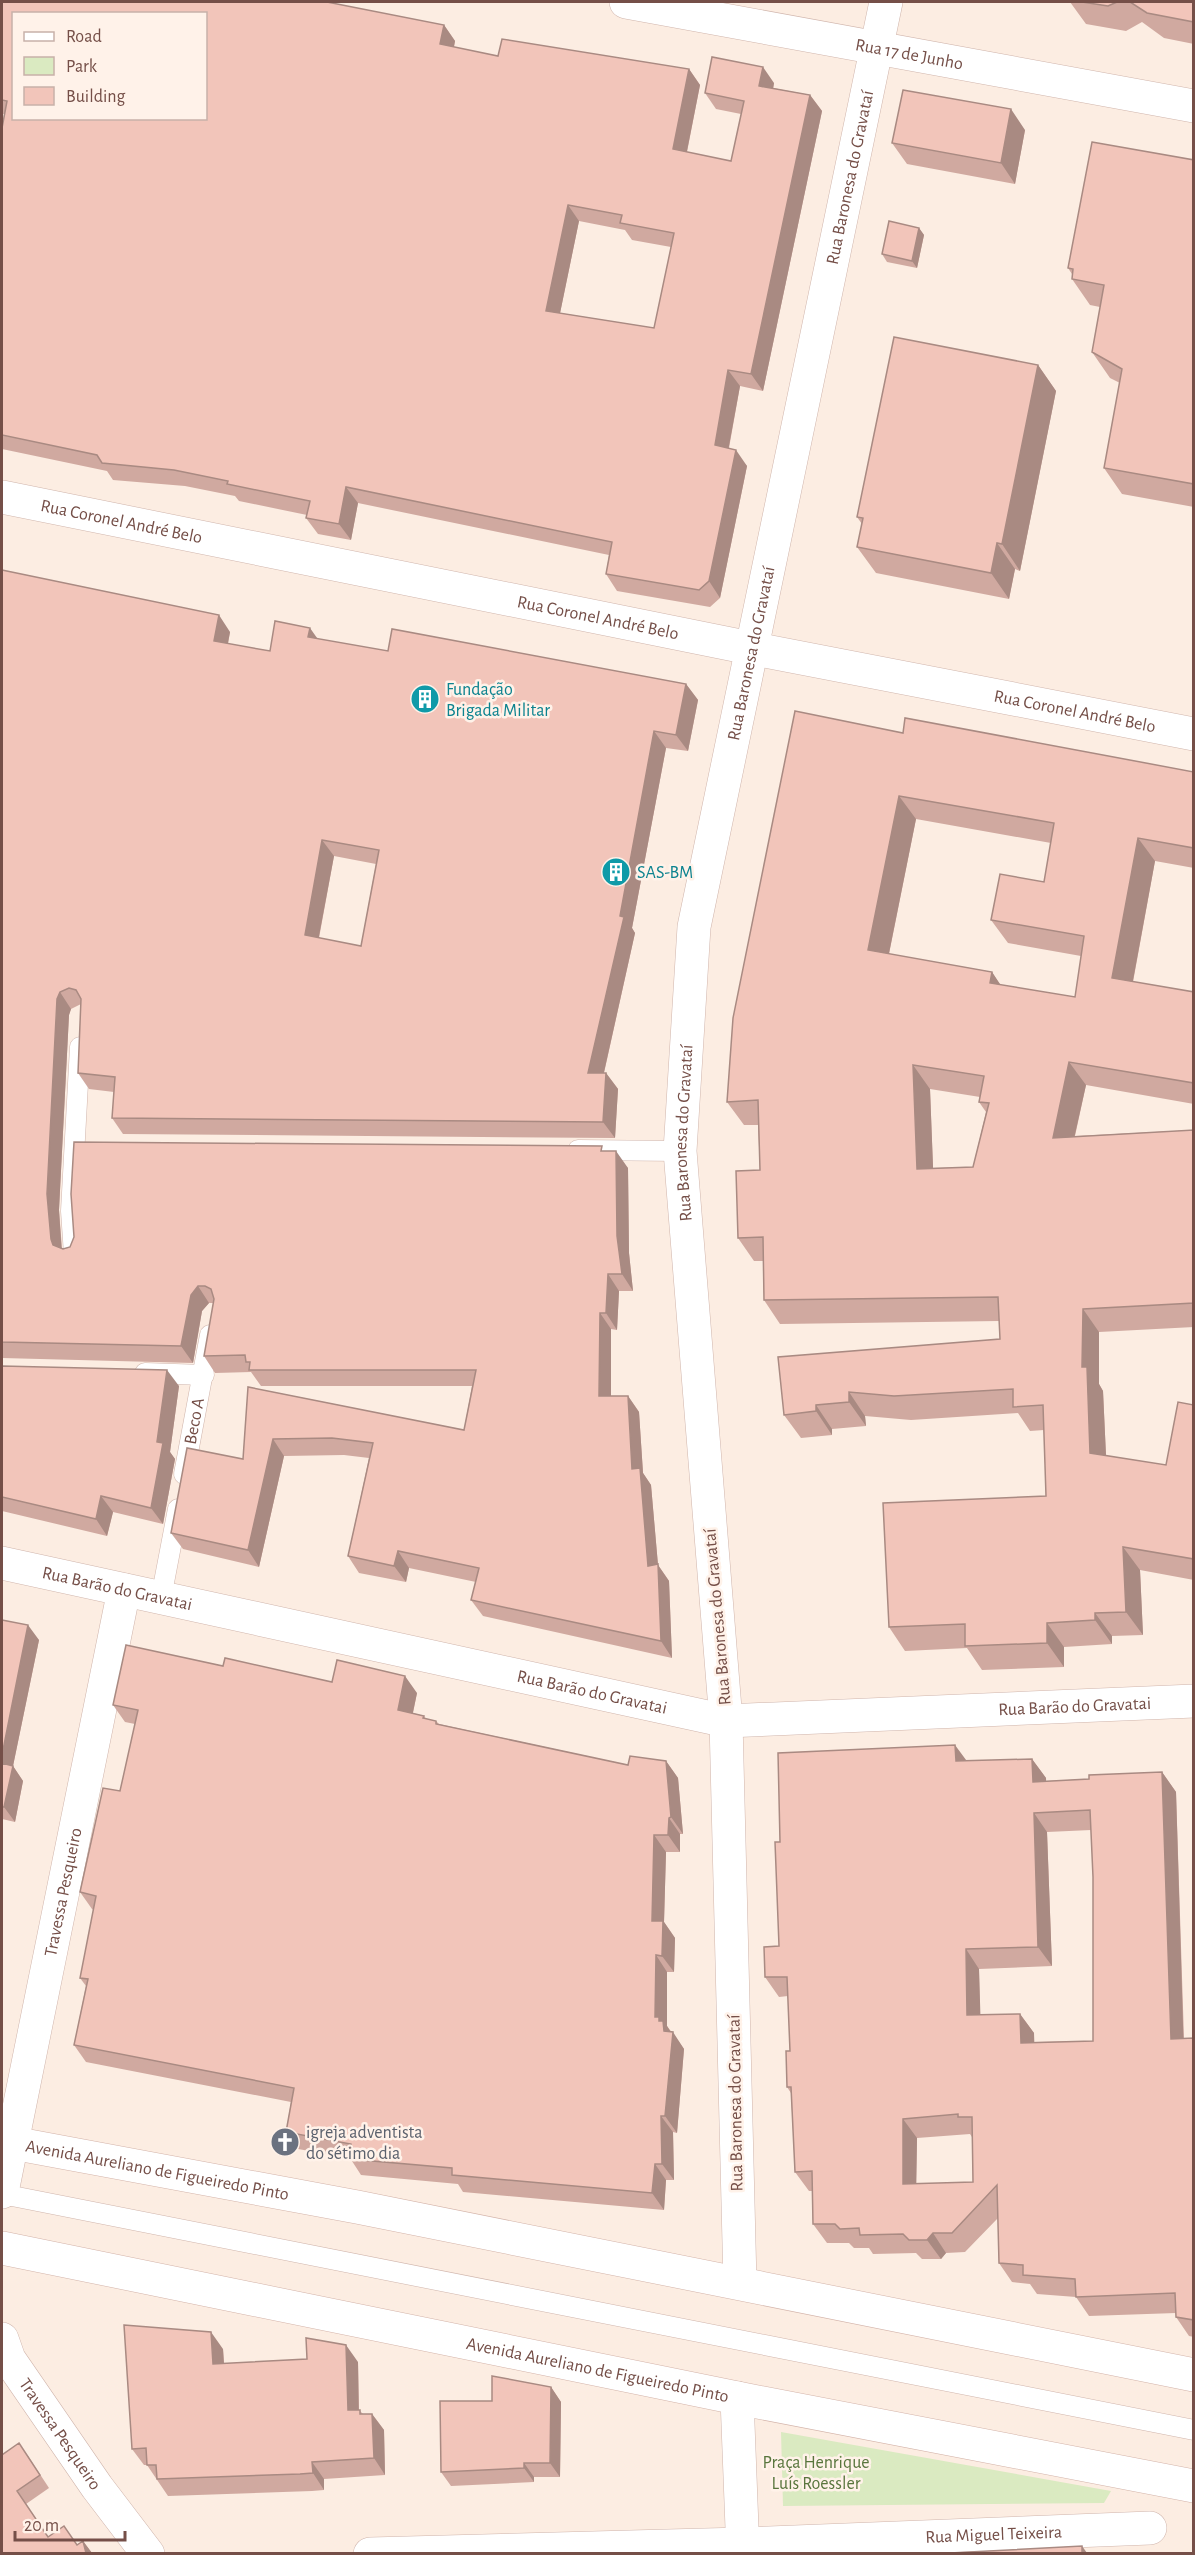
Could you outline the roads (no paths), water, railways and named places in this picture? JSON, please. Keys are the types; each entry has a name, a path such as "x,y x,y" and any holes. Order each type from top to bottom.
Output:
{"street":[{"name":"Rua 17 de Junho","path":"626,2 1194,106"},
{"name":"Rua Baronesa do Gravataí","path":"740,2283 726,1721 680,1151 694,927 750,648 886,2"},
{"name":"Rua Coronel André Belo","path":"2,497 750,648 1194,734"},
{"name":"Rua Barão do Gravatai","path":"2,1563 726,1721 1194,1701"},
{"name":"Travessa Pesqueiro","path":"2,2193 6,2142 124,1590"},
{"name":"Avenida Aureliano de Figueiredo Pinto","path":"6,2142 740,2283 1194,2374"},
{"name":"Avenida Aureliano de Figueiredo Pinto","path":"2,2248 737,2398 1194,2486"},
{"name":"Travessa Pesqueiro","path":"2,2339 9,2359 91,2478 148,2553"},
{"path":"737,2398 743,2549"},
{"name":"Rua Miguel Teixeira","path":"370,2553 743,2549 1150,2528"}],"lane":[{"path":"74,1254 71,1211 81,1028"},
{"path":"75,1146 99,1146"},
{"path":"561,1150 680,1151"},
{"name":"Beco A","path":"160,1598 214,1314"},
{"path":"120,1373 204,1375"},
{"path":"2,2193 1194,2430"}],"place":[{"name":"Fundação Brigada Militar","path":"425,699"},
{"name":"SAS-BM","path":"616,872"},
{"name":"igreja adventista do sétimo dia","path":"285,2142"}],"park label":[{"name":"Praça Henrique Luís Roessler","path":"816,2472"}]}
